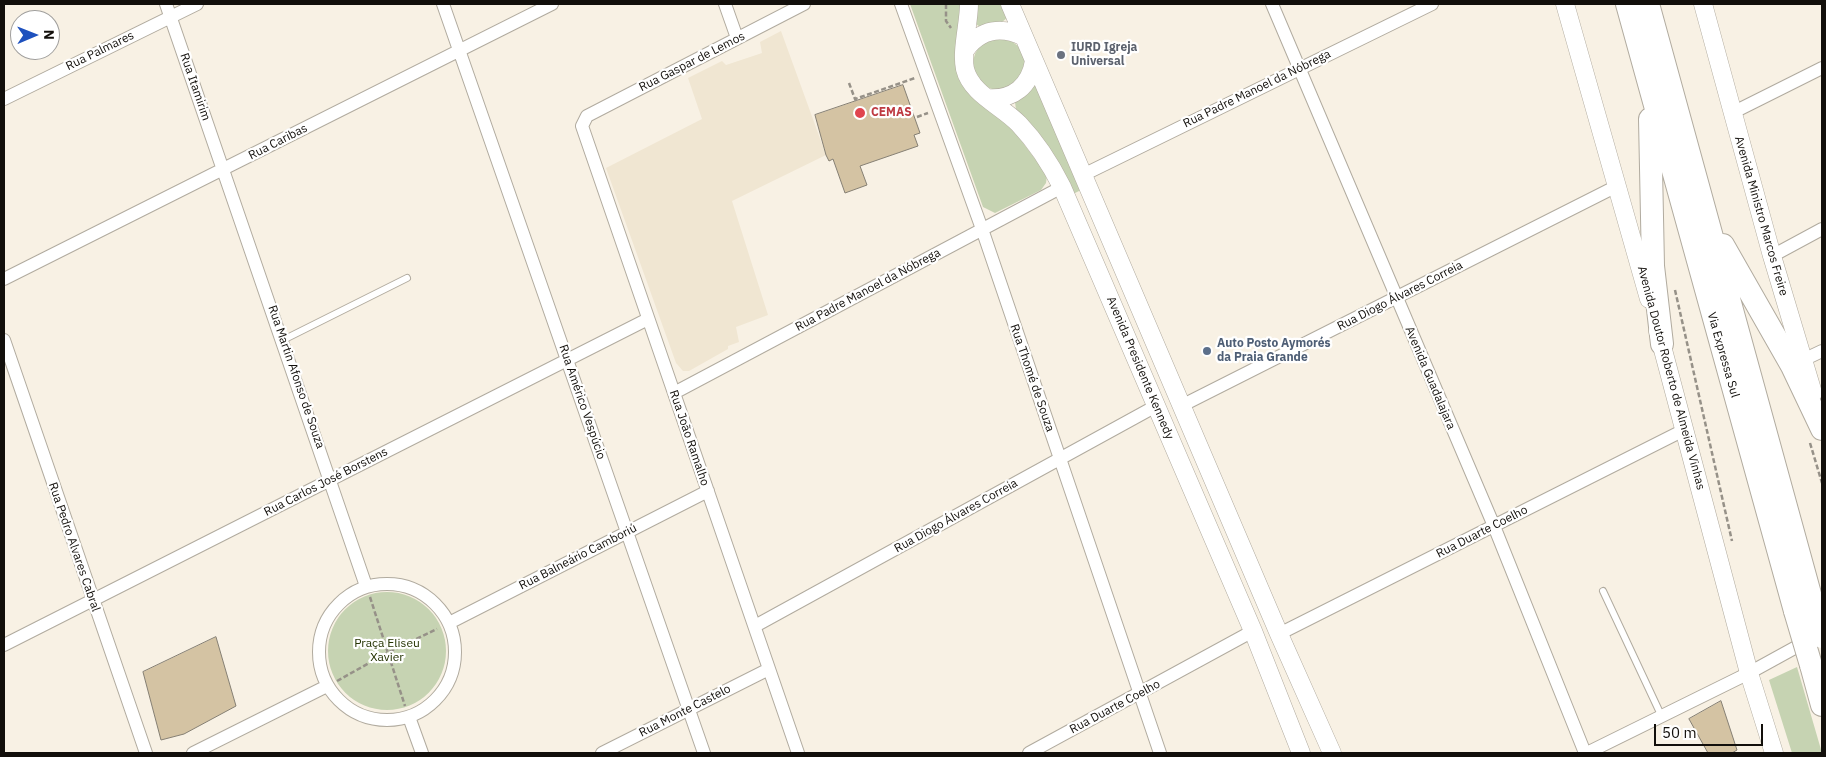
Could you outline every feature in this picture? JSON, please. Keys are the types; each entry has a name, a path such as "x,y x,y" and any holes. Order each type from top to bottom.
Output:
{"highway":[{"name":"Via Expressa Sul","path":"1627,4 1717,336 1804,608 1822,635"},
{"name":"Via Expressa Sul","path":"1648,4 1706,212 1769,450 1804,608 1811,665 1822,705"},
{"path":"1647,73 1653,266 1662,344"},
{"path":"1706,212 1731,262 1792,366 1822,428"}],"main road":[{"name":"Avenida Presidente Kennedy","path":"969,4 964,60 968,78 988,98 1008,113 1034,141 1062,187 1253,631 1301,753"},
{"name":"Avenida Presidente Kennedy","path":"1010,4 1183,405 1279,634 1332,753"},
{"name":"Avenida Doutor Roberto de Almeida Vinhas","path":"1565,4 1686,429 1750,673 1774,753"},
{"name":"Avenida Ministro Marcos Freire","path":"1704,4 1732,113 1822,428"},
{"path":"966,49 976,38 992,31 1009,30 1024,37"},
{"path":"988,98 1009,96 1023,87 1029,79 1034,61"}],"street":[{"name":"Rua Itamirim","path":"166,4 224,170"},
{"name":"Rua Palmares","path":"4,99 197,4"},
{"name":"Rua Américo Vespúcio","path":"443,4 704,753"},
{"name":"Rua Caribas","path":"4,279 552,4"},
{"path":"725,4 737,38"},
{"name":"Rua Gaspar de Lemos","path":"582,122 587,116 804,4"},
{"name":"Rua Thomé de Souza","path":"901,4 982,229 1160,753"},
{"name":"Avenida Guadalajara","path":"1272,4 1494,526 1586,753"},
{"name":"Rua Padre Manoel da Nóbrega","path":"1083,175 1432,4"},
{"path":"1732,113 1822,68"},
{"name":"Rua João Ramalho","path":"582,122 589,152 798,753"},
{"name":"Rua Martin Afonso de Souza","path":"224,170 366,586"},
{"name":"Rua Diogo Álvares Correia","path":"1183,405 1617,186"},
{"name":"Rua Padre Manoel da Nóbrega","path":"674,393 1062,187"},
{"path":"1772,256 1822,229"},
{"name":"Rua Carlos José Borstens","path":"4,645 648,319"},
{"name":"Rua Pedro Alvares Cabral","path":"4,340 146,753"},
{"path":"1804,360 1822,351"},
{"name":"Rua Diogo Álvares Correia","path":"755,626 1156,406"},
{"name":"Rua Duarte Coelho","path":"1279,634 1686,429"},
{"name":"Rua Balneário Camboriú","path":"449,623 708,491"},
{"path":"386,582 405,585 424,593 438,606 449,623 455,641 455,660 450,679 440,695 426,708 409,717 391,720 372,719 354,712 339,701 328,686 320,667 319,654 323,627 338,604 348,595 366,586 386,582"},
{"name":"Rua Duarte Coelho","path":"1029,753 1253,631"},
{"path":"1586,753 1750,673 1822,635"},
{"name":"Rua Monte Castelo","path":"602,753 769,669"},
{"path":"193,753 328,686"},
{"path":"409,717 422,753"}],"lane":[{"path":"283,340 407,278"},
{"path":"1603,592 1662,717"}],"path":[{"path":"850,83 856,100 926,74"},
{"path":"366,586 409,717"},
{"path":"328,686 387,652 449,623"}],"shaded area":[{"path":"781,31 826,155 732,201 768,315 736,327 739,342 728,346 728,349 689,371 683,371 676,363 606,168 702,119 688,78 722,61 726,65 762,53 760,42"}],"green space":[{"path":"910,4 961,4 958,55 1047,175 1046,183 1041,190 995,213 983,207"},
{"path":"976,4 1002,4 1007,18 1002,22 980,27 976,24"},
{"path":"999,38 1009,40 1017,46 1023,54 1025,64 1023,74 1017,82 1009,88 999,90 989,88 981,82 975,74 973,64 975,54 981,46 989,40"},
{"path":"1035,84 1081,190 1073,194 1016,110 1015,102"},
{"name":"Praça Eliseu Xavier","path":"387,592 409,597 420,602 436,618 441,629 446,651 441,673 436,684 420,700 409,705 387,710 365,705 354,700 338,684 333,673 328,651 333,629 338,618 354,602 365,597"},
{"path":"1797,667 1822,753 1792,753 1769,680"}],"building":[{"path":"903,85 920,133 914,135 918,146 860,166 867,185 845,193 833,159 829,161 826,155 815,115"},
{"path":"216,637 236,706 184,734 161,740 143,672"},
{"path":"1721,701 1737,750 1732,753 1708,753 1689,719"}],"place":[{"name":"IURD Igreja Universal","path":"1061,55"},
{"name":"CEMAS","path":"860,113"},
{"name":"Auto Posto Aymorés da Praia Grande","path":"1207,351"}]}
